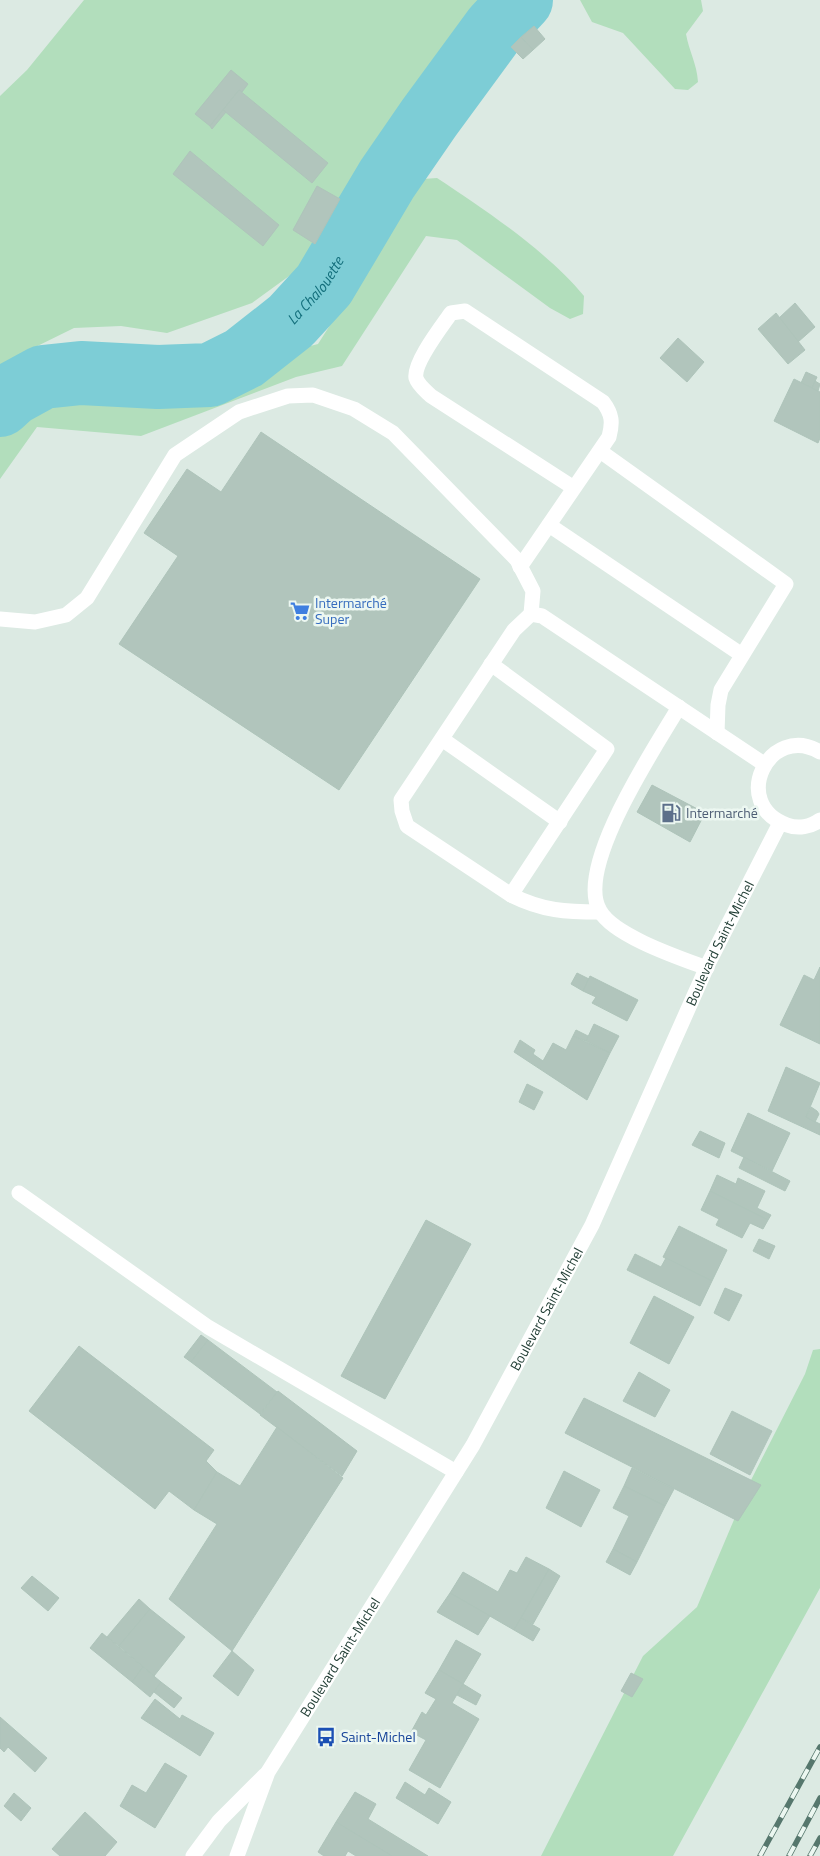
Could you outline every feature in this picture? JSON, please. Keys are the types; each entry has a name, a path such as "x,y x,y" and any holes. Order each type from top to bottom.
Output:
{"main road":[{"path":"520,567 609,437 612,423 610,412 602,402 465,311 451,313 417,365 416,377 419,384 431,396 574,488"},
{"path":"0,619 34,622 66,615 87,598 174,456 239,412 288,396 313,395 346,406 393,433 517,560 533,591 531,614 514,630 402,800 402,811 407,826 512,896 528,904 555,911 600,912"},
{"path":"600,451 786,584 721,690 718,705 717,733"},
{"path":"549,525 742,655"},
{"path":"531,614 542,616 764,764"},
{"path":"491,664 607,749 512,896"},
{"path":"679,707 624,798 600,862 594,896 600,912 622,932 707,968"},
{"path":"442,739 560,822"},
{"path":"819,750 798,746 788,747 770,757 764,764 759,776 758,789 761,802 772,817 780,823 792,827 804,827 820,820"},
{"name":"Boulevard Saint-Michel","path":"237,1856 268,1772 456,1472 592,1225 707,968 780,823"},
{"path":"19,1193 208,1327 456,1472"},
{"name":"Boulevard Saint-Michel","path":"193,1856 220,1821 268,1772"}],"green space":[{"path":"84,0 487,0 382,131 318,255 252,303 167,333 121,326 74,328 13,358 0,369 0,96 27,70"},
{"path":"580,0 701,0 703,11 686,34 698,82 688,90 675,89 623,33 592,22"},
{"path":"437,178 495,217 552,263 584,296 583,314 570,319 550,308 457,240 426,236 342,366 296,377 141,436 37,427 0,479 0,428 25,398 64,384 110,385 228,379 272,356 318,344 423,179"},
{"path":"820,1349 820,1588 673,1856 541,1856 643,1656 697,1607 750,1482 805,1374 813,1350"}],"building":[{"path":"534,26 545,39 533,50 521,37"},
{"path":"521,37 533,50 523,59 511,47"},
{"path":"231,70 248,84 242,92 239,90 210,126 195,114"},
{"path":"239,90 328,163 312,183 223,110"},
{"path":"223,110 226,112 212,129 210,126"},
{"path":"190,151 279,225 263,246 173,174"},
{"path":"317,186 340,199 315,244 293,230"},
{"path":"795,303 815,327 798,342 779,318"},
{"path":"776,313 805,350 788,364 758,329"},
{"path":"678,338 704,362 687,382 660,358"},
{"path":"806,372 817,377 812,388 801,383"},
{"path":"794,379 820,392 820,438 818,443 774,421"},
{"path":"815,381 820,384 818,391 812,388"},
{"name":"Intermarché Super","path":"261,432 480,579 339,790 119,644 178,556 144,533 187,469 221,492"},
{"name":"Intermarché","path":"652,785 705,813 690,842 637,812"},
{"path":"820,967 820,1044 780,1025 804,975 814,980"},
{"path":"577,973 589,979 583,991 571,984"},
{"path":"590,976 638,1000 627,1021 592,1003 596,997 583,991"},
{"path":"594,1024 619,1036 610,1053 586,1041"},
{"path":"576,1030 588,1036 586,1041 573,1036"},
{"path":"573,1036 610,1053 587,1100 514,1052 520,1040 535,1050 533,1054 543,1061 553,1043 566,1050"},
{"path":"786,1067 820,1083 806,1117 820,1124 820,1135 768,1111"},
{"path":"527,1084 543,1092 534,1110 519,1102"},
{"path":"811,1107 819,1114 815,1122 806,1117"},
{"path":"748,1113 790,1133 772,1171 731,1151"},
{"path":"700,1131 725,1143 719,1158 692,1145"},
{"path":"744,1157 790,1181 785,1191 739,1168"},
{"path":"717,1175 736,1184 738,1178 765,1191 757,1208 771,1215 768,1220 710,1191"},
{"path":"710,1191 768,1220 763,1229 750,1223 742,1238 716,1225 719,1219 701,1210"},
{"path":"426,1220 471,1244 385,1399 341,1376"},
{"path":"679,1226 727,1250 712,1281 663,1257"},
{"path":"759,1239 775,1246 769,1259 753,1251"},
{"path":"635,1254 661,1267 666,1258 712,1281 700,1306 627,1270"},
{"path":"725,1288 742,1295 729,1321 714,1313"},
{"path":"654,1296 694,1317 669,1364 630,1343"},
{"path":"201,1335 208,1340 191,1362 184,1357"},
{"path":"208,1340 277,1392 260,1414 191,1362"},
{"path":"79,1346 214,1450 206,1461 217,1472 194,1510 169,1491 155,1509 29,1411"},
{"path":"639,1372 670,1390 655,1417 623,1401"},
{"path":"278,1391 357,1451 342,1476 260,1415"},
{"path":"584,1398 761,1485 738,1521 565,1433"},
{"path":"732,1411 772,1431 750,1475 710,1454"},
{"path":"277,1427 343,1478 232,1651 169,1599 217,1524 194,1510 217,1472 240,1486"},
{"path":"632,1468 674,1489 665,1506 624,1486"},
{"path":"564,1471 600,1490 581,1527 546,1508"},
{"path":"624,1486 665,1506 637,1562 613,1549 629,1516 613,1508"},
{"path":"613,1549 637,1562 630,1575 606,1562"},
{"path":"526,1557 549,1569 514,1630 450,1593 463,1572 498,1592 510,1570 517,1573"},
{"path":"549,1569 560,1576 533,1624 521,1618"},
{"path":"32,1576 59,1598 48,1611 21,1588"},
{"path":"450,1593 490,1616 478,1635 437,1612"},
{"path":"139,1599 150,1609 119,1646 107,1637"},
{"path":"150,1609 185,1637 154,1676 119,1646"},
{"path":"521,1618 540,1629 533,1641 514,1630"},
{"path":"102,1633 143,1667 132,1682 90,1648"},
{"path":"456,1640 481,1654 463,1684 439,1670"},
{"path":"232,1651 254,1670 238,1696 213,1676"},
{"path":"143,1667 161,1682 150,1697 132,1682"},
{"path":"439,1670 463,1684 452,1703 479,1719 440,1788 409,1770 426,1740 411,1732 422,1712 426,1715 436,1699 425,1693"},
{"path":"631,1673 643,1679 632,1697 621,1691"},
{"path":"161,1682 182,1698 174,1708 154,1692"},
{"path":"463,1684 481,1695 476,1705 457,1695"},
{"path":"155,1699 180,1719 182,1715 214,1733 200,1756 141,1718"},
{"path":"0,1717 47,1758 35,1772 8,1747 4,1752 0,1748"},
{"path":"165,1763 187,1776 155,1828 120,1806 132,1785 146,1793"},
{"path":"405,1782 425,1795 429,1788 451,1802 438,1824 396,1798"},
{"path":"355,1792 376,1804 368,1819 428,1856 392,1856 336,1822"},
{"path":"14,1793 31,1808 21,1821 4,1806"},
{"path":"85,1812 117,1842 105,1856 60,1856 52,1849"},
{"path":"336,1822 392,1856 356,1856 348,1851 345,1856 324,1856 318,1852"}],"waterway":[{"name":"La Chalouette","path":"0,405 12,394 43,377 81,373 158,377 210,375 244,358 291,321 324,285 387,179 429,118 495,28 521,0"}],"railway":[{"path":"760,1856 820,1747"},
{"path":"789,1856 820,1798"},
{"path":"810,1856 820,1838"}],"place":[{"name":"Intermarché Super","path":"300,611"},
{"name":"Intermarché","path":"671,813"},
{"name":"Saint-Michel","path":"326,1737"}]}
